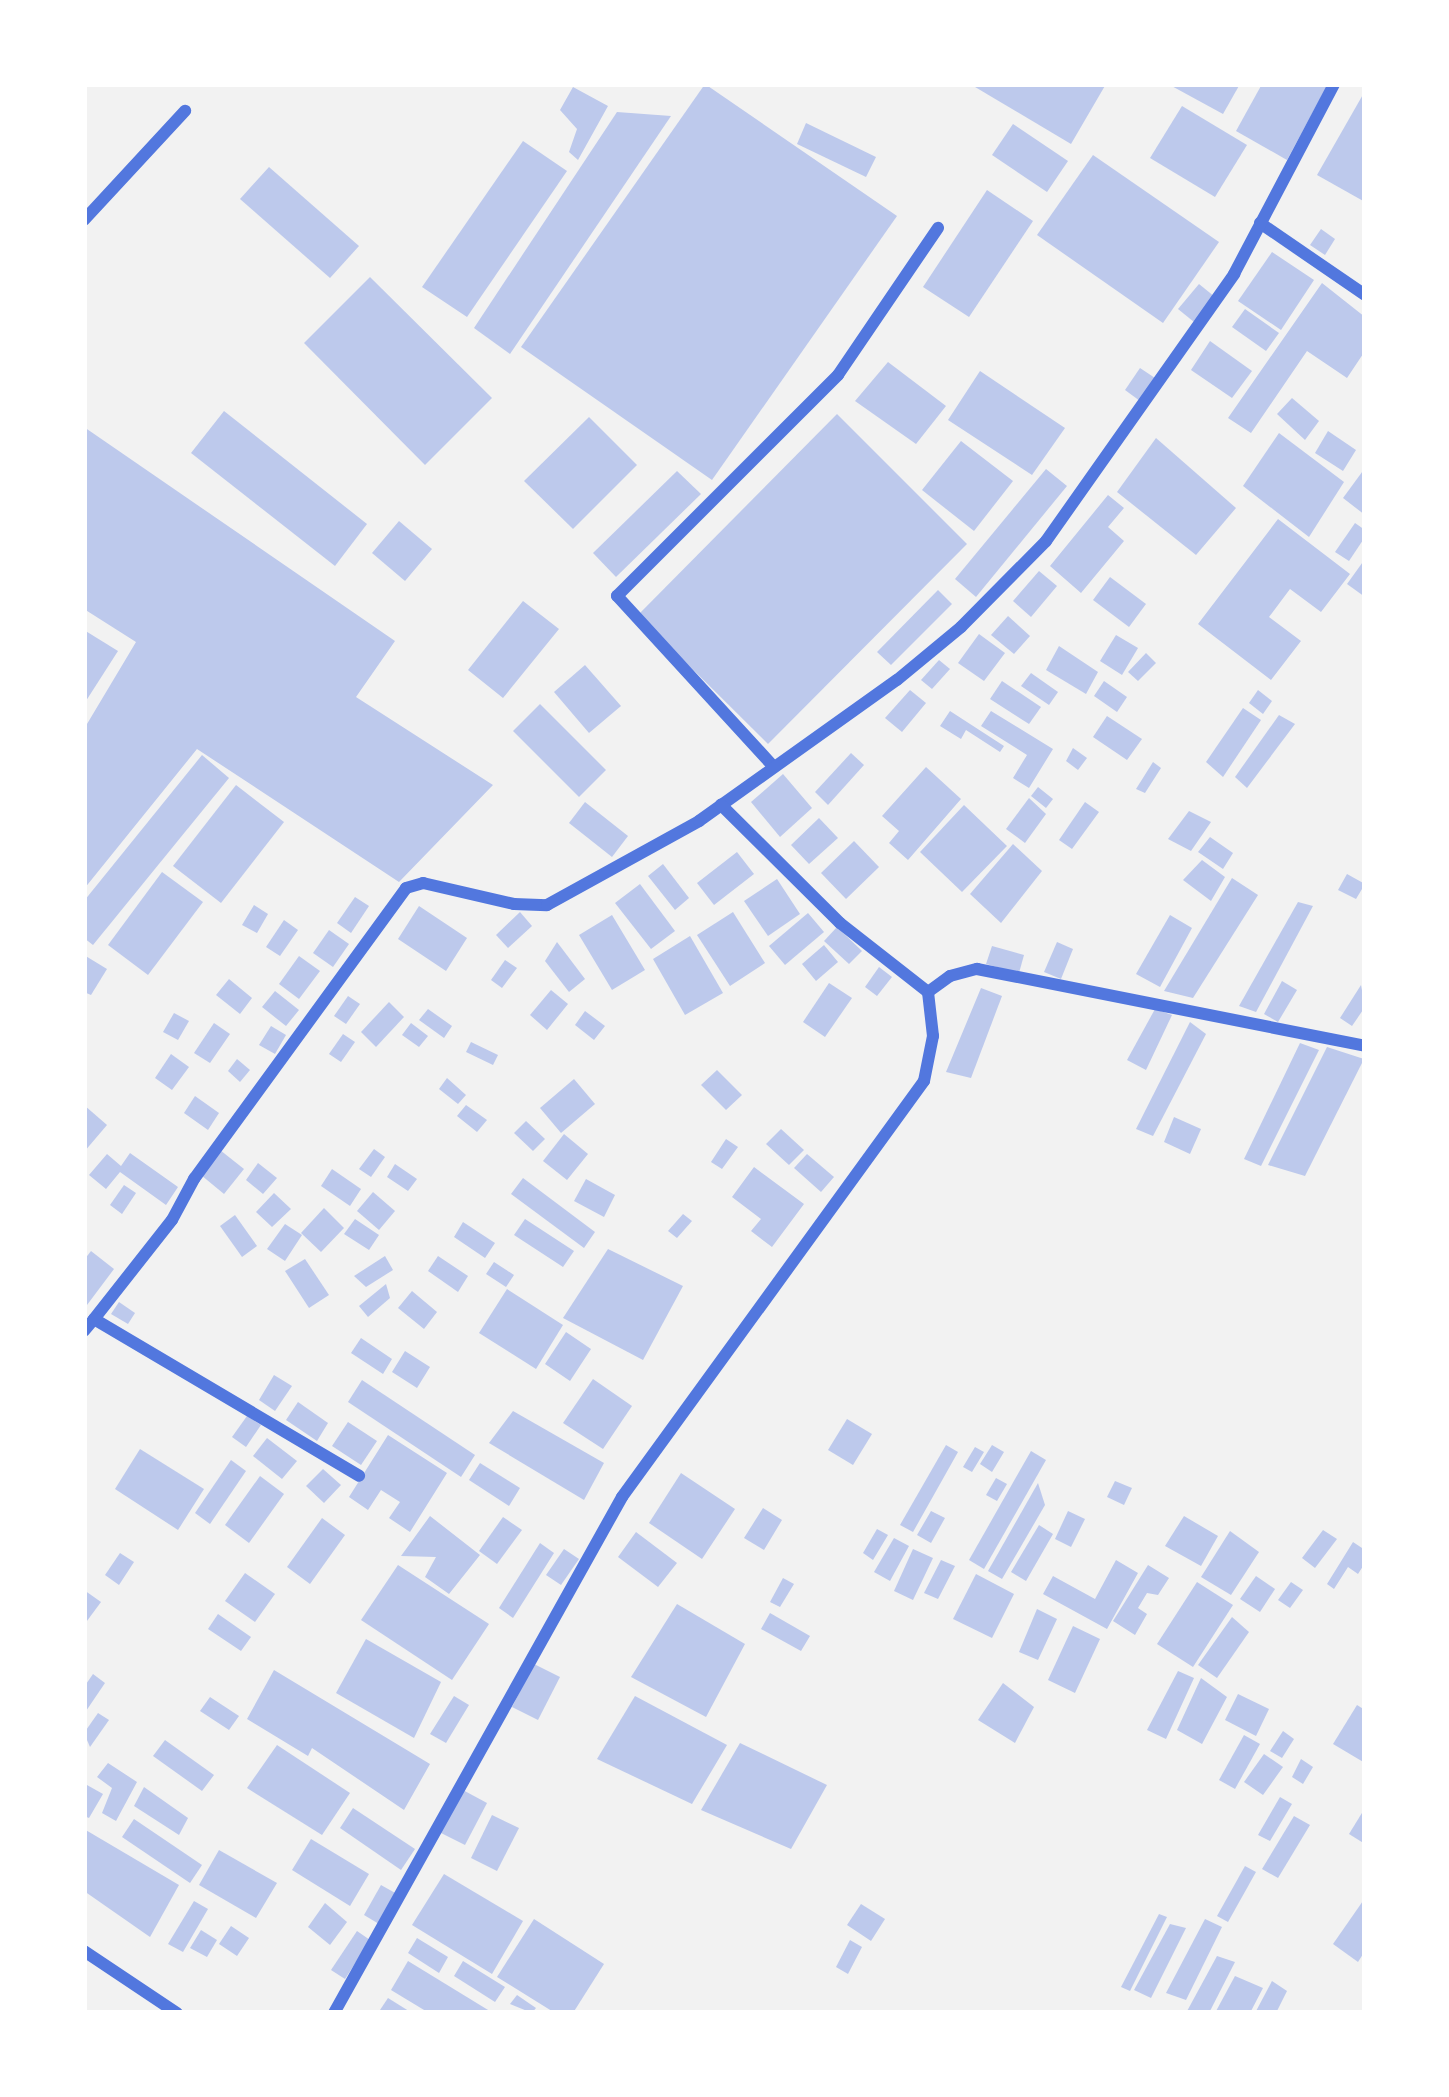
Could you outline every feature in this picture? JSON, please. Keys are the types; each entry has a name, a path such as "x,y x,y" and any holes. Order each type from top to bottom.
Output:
{"street":[{"path":"84,1331 172,1220 194,1179 406,888 423,883 514,904 547,904 721,805 896,680 961,627 1046,541 1234,274 1334,84"},
{"path":"84,220 184,111"},
{"path":"1260,223 1365,295"},
{"path":"773,766 616,596 838,375 938,228"},
{"path":"334,2013 622,1497 924,1081 933,1036 928,992 839,923 721,805"},
{"path":"928,992 950,976 977,969 1365,1046"},
{"path":"94,1319 359,1476"},
{"path":"84,1951 177,2013"}],"building":[{"path":"705,84 897,216 712,480 521,347"},
{"path":"970,84 1106,84 1071,144"},
{"path":"1168,84 1240,84 1223,114"},
{"path":"1262,84 1328,84 1287,160 1236,131"},
{"path":"573,87 608,106 578,160 569,152 577,129 560,110"},
{"path":"1365,91 1365,202 1317,175"},
{"path":"1182,106 1247,145 1215,197 1150,158"},
{"path":"617,112 671,116 510,354 474,328"},
{"path":"806,123 876,157 866,177 797,144"},
{"path":"1013,124 1068,161 1047,192 992,155"},
{"path":"523,141 567,171 467,317 422,287"},
{"path":"1093,155 1219,242 1163,323 1037,235"},
{"path":"269,167 359,246 330,278 240,199"},
{"path":"987,190 1033,221 969,317 923,287"},
{"path":"1321,229 1335,239 1325,255 1310,245"},
{"path":"1272,252 1314,280 1281,330 1238,301"},
{"path":"370,277 492,398 425,465 304,343"},
{"path":"1322,283 1365,317 1365,351 1347,378 1307,351 1251,433 1228,418"},
{"path":"1199,284 1215,297 1194,322 1178,309"},
{"path":"1245,309 1279,333 1266,351 1232,327"},
{"path":"1210,341 1252,371 1232,398 1191,370"},
{"path":"888,362 946,406 916,444 855,401"},
{"path":"1140,368 1155,378 1140,401 1125,390"},
{"path":"980,371 1065,428 1032,475 948,420"},
{"path":"1292,398 1319,421 1305,440 1277,414"},
{"path":"224,411 367,524 335,566 191,453"},
{"path":"837,414 967,544 768,744 638,615"},
{"path":"589,417 637,465 573,529 524,481"},
{"path":"84,427 395,641 356,697 493,785 399,882 197,749 84,889 84,729 136,642 84,609"},
{"path":"1328,431 1356,450 1343,471 1315,453"},
{"path":"1279,433 1344,482 1309,537 1243,486"},
{"path":"1156,438 1236,508 1196,555 1117,492"},
{"path":"961,441 1013,481 974,531 922,490"},
{"path":"1365,468 1365,515 1343,498"},
{"path":"1046,469 1067,486 976,597 955,579"},
{"path":"677,471 701,494 616,577 593,553"},
{"path":"1108,495 1124,508 1108,527 1124,541 1081,593 1050,566"},
{"path":"1278,519 1350,574 1321,612 1290,589 1269,617 1301,641 1271,680 1198,624"},
{"path":"399,521 432,549 405,581 372,553"},
{"path":"1355,523 1365,530 1365,537 1349,561 1335,552"},
{"path":"1365,559 1365,597 1347,584"},
{"path":"1039,571 1057,586 1031,617 1013,601"},
{"path":"1110,577 1146,604 1129,627 1093,600"},
{"path":"938,590 952,604 891,665 877,652"},
{"path":"523,601 559,629 503,698 468,670"},
{"path":"1008,616 1030,636 1014,654 991,635"},
{"path":"84,630 118,651 84,704"},
{"path":"979,634 1005,653 984,681 958,663"},
{"path":"1116,635 1138,648 1122,675 1100,661"},
{"path":"1059,646 1098,672 1086,694 1046,670"},
{"path":"1146,653 1156,663 1138,681 1128,672"},
{"path":"939,660 950,669 932,689 921,680"},
{"path":"585,665 621,706 589,733 554,692"},
{"path":"1031,673 1058,692 1049,705 1021,686"},
{"path":"1002,681 1041,707 1029,724 990,699"},
{"path":"1104,681 1127,697 1117,712 1094,696"},
{"path":"910,690 926,703 902,732 885,718"},
{"path":"1258,690 1272,701 1263,714 1249,703"},
{"path":"540,704 606,770 579,797 513,731"},
{"path":"1243,708 1261,720 1223,777 1206,762"},
{"path":"950,711 1004,746 1000,752 966,730 961,739 940,726"},
{"path":"991,711 1053,749 1029,788 1013,778 1027,755 981,726"},
{"path":"1279,715 1295,724 1247,788 1235,777"},
{"path":"1107,716 1142,739 1127,760 1093,737"},
{"path":"1073,748 1087,758 1078,770 1066,761"},
{"path":"851,753 864,765 828,805 815,792"},
{"path":"202,755 229,778 93,945 84,938 84,901"},
{"path":"1153,762 1161,768 1145,793 1136,789"},
{"path":"926,767 961,799 908,860 889,843 899,831 882,816"},
{"path":"783,774 812,808 780,837 751,802"},
{"path":"236,785 284,822 221,903 173,866"},
{"path":"1038,787 1053,799 1046,808 1031,796"},
{"path":"1029,798 1046,814 1025,843 1006,829"},
{"path":"585,802 628,836 612,857 569,823"},
{"path":"1085,802 1099,812 1072,849 1059,840"},
{"path":"964,805 1007,846 962,892 920,852"},
{"path":"1189,811 1211,822 1191,851 1168,839"},
{"path":"819,818 838,838 809,864 791,845"},
{"path":"1210,837 1233,853 1223,869 1198,852"},
{"path":"854,841 879,867 846,899 821,873"},
{"path":"1013,844 1042,871 1001,923 970,894"},
{"path":"737,852 754,874 714,905 697,883"},
{"path":"1202,860 1225,877 1211,901 1183,880"},
{"path":"663,864 689,898 675,910 648,876"},
{"path":"162,872 203,902 148,975 108,945"},
{"path":"1347,874 1365,884 1356,899 1338,890"},
{"path":"1232,878 1258,895 1193,998 1164,991"},
{"path":"777,879 800,914 768,936 744,901"},
{"path":"640,884 675,931 651,949 615,903"},
{"path":"355,897 369,906 351,933 337,923"},
{"path":"1298,902 1313,906 1256,1012 1239,1006"},
{"path":"254,905 268,914 257,933 242,925"},
{"path":"419,906 467,938 446,971 398,939"},
{"path":"520,912 532,926 508,948 496,935"},
{"path":"733,912 765,963 730,986 697,935"},
{"path":"808,913 824,932 785,965 769,946"},
{"path":"612,915 645,970 612,990 579,935"},
{"path":"1170,915 1192,928 1160,987 1136,974"},
{"path":"284,920 298,930 280,956 266,947"},
{"path":"837,927 862,951 849,964 824,941"},
{"path":"329,930 349,944 333,967 313,953"},
{"path":"690,936 723,993 685,1015 653,959"},
{"path":"557,942 585,979 569,992 545,961"},
{"path":"1057,942 1073,949 1061,979 1044,972"},
{"path":"824,945 838,962 816,981 802,964"},
{"path":"992,946 1024,955 1019,973 986,964"},
{"path":"84,955 107,969 91,995 84,992"},
{"path":"299,956 320,971 299,999 279,984"},
{"path":"505,960 517,968 502,988 491,980"},
{"path":"879,967 892,977 877,996 865,987"},
{"path":"229,979 252,998 240,1014 216,995"},
{"path":"1282,981 1297,990 1278,1022 1264,1014"},
{"path":"829,983 852,998 825,1037 803,1022"},
{"path":"1361,985 1365,1007 1352,1026 1340,1018"},
{"path":"981,988 1002,996 971,1078 946,1072"},
{"path":"551,990 568,1004 547,1030 530,1015"},
{"path":"275,991 299,1010 286,1026 262,1007"},
{"path":"348,996 360,1004 346,1024 334,1016"},
{"path":"389,1002 404,1017 376,1047 361,1032"},
{"path":"428,1009 452,1026 444,1038 419,1020"},
{"path":"1155,1009 1172,1015 1146,1070 1127,1060"},
{"path":"585,1011 605,1026 594,1040 575,1025"},
{"path":"174,1013 189,1021 178,1040 163,1032"},
{"path":"1190,1022 1206,1034 1153,1136 1136,1129"},
{"path":"214,1023 230,1034 210,1063 194,1053"},
{"path":"411,1023 428,1036 419,1047 402,1035"},
{"path":"271,1026 286,1035 275,1054 259,1045"},
{"path":"343,1034 355,1042 341,1062 329,1054"},
{"path":"471,1042 498,1055 493,1065 466,1052"},
{"path":"1300,1043 1319,1050 1261,1166 1244,1159"},
{"path":"1327,1047 1364,1059 1305,1176 1268,1165"},
{"path":"171,1054 189,1067 172,1090 155,1078"},
{"path":"237,1059 250,1070 240,1082 228,1071"},
{"path":"717,1070 742,1095 726,1110 701,1085"},
{"path":"447,1078 466,1095 458,1104 439,1089"},
{"path":"574,1079 595,1104 561,1133 540,1108"},
{"path":"195,1096 219,1113 208,1130 184,1113"},
{"path":"84,1105 107,1125 84,1152"},
{"path":"466,1105 487,1120 477,1132 457,1116"},
{"path":"1174,1117 1201,1129 1190,1154 1164,1142"},
{"path":"526,1121 545,1139 533,1151 514,1133"},
{"path":"781,1129 804,1150 789,1165 766,1144"},
{"path":"564,1134 588,1154 567,1180 543,1161"},
{"path":"726,1139 738,1147 722,1169 711,1162"},
{"path":"374,1149 385,1157 371,1177 359,1169"},
{"path":"220,1150 244,1169 224,1194 201,1175"},
{"path":"130,1153 178,1187 166,1205 120,1172 106,1189 89,1175 107,1154 121,1166"},
{"path":"807,1154 834,1177 821,1192 794,1168"},
{"path":"258,1163 277,1178 263,1194 246,1180"},
{"path":"395,1164 417,1179 408,1191 387,1177"},
{"path":"754,1167 804,1204 772,1247 751,1231 761,1219 732,1197"},
{"path":"332,1169 361,1189 350,1206 321,1186"},
{"path":"523,1178 595,1232 584,1248 511,1194"},
{"path":"586,1179 615,1195 604,1217 574,1201"},
{"path":"124,1185 136,1193 122,1214 110,1205"},
{"path":"373,1192 395,1211 379,1230 357,1211"},
{"path":"274,1193 291,1209 272,1227 256,1212"},
{"path":"324,1208 344,1228 321,1252 301,1233"},
{"path":"683,1214 692,1221 677,1238 668,1231"},
{"path":"235,1215 257,1246 242,1257 220,1226"},
{"path":"355,1219 379,1235 369,1250 344,1234"},
{"path":"525,1219 574,1251 563,1267 514,1235"},
{"path":"463,1222 495,1243 485,1258 454,1237"},
{"path":"285,1224 302,1235 285,1261 267,1249"},
{"path":"608,1249 683,1286 643,1360 563,1318"},
{"path":"91,1251 114,1269 84,1309 84,1260"},
{"path":"385,1256 393,1270 366,1287 354,1276"},
{"path":"438,1256 468,1276 458,1292 428,1271"},
{"path":"305,1259 329,1295 309,1308 285,1271"},
{"path":"494,1262 514,1275 506,1287 486,1274"},
{"path":"386,1284 390,1298 368,1317 359,1306"},
{"path":"507,1289 563,1325 536,1369 479,1333"},
{"path":"412,1291 437,1312 424,1329 398,1308"},
{"path":"119,1302 135,1313 128,1324 111,1314"},
{"path":"566,1332 591,1349 570,1381 545,1364"},
{"path":"361,1338 392,1359 383,1374 351,1353"},
{"path":"405,1351 430,1367 417,1388 392,1372"},
{"path":"274,1375 292,1386 275,1411 259,1400"},
{"path":"593,1379 632,1406 603,1449 563,1423"},
{"path":"362,1380 475,1455 461,1477 348,1402"},
{"path":"298,1402 328,1423 317,1441 286,1420"},
{"path":"513,1411 604,1463 584,1500 489,1443"},
{"path":"247,1416 261,1425 246,1447 232,1437"},
{"path":"847,1419 872,1434 853,1465 828,1450"},
{"path":"348,1422 377,1441 361,1465 332,1446"},
{"path":"388,1435 447,1473 410,1532 389,1518 400,1502 381,1490 368,1510 349,1497"},
{"path":"267,1438 297,1461 282,1479 253,1456"},
{"path":"946,1445 958,1452 913,1532 900,1525"},
{"path":"992,1445 1004,1452 992,1472 980,1464"},
{"path":"975,1447 984,1452 972,1472 963,1467"},
{"path":"140,1449 204,1489 178,1530 115,1489"},
{"path":"1031,1451 1046,1460 984,1569 969,1560"},
{"path":"231,1460 246,1471 210,1524 195,1513"},
{"path":"480,1463 520,1488 509,1506 469,1480"},
{"path":"323,1469 341,1485 324,1503 306,1486"},
{"path":"681,1473 735,1509 702,1559 649,1523"},
{"path":"260,1476 284,1494 249,1543 225,1525"},
{"path":"996,1478 1007,1484 997,1501 986,1495"},
{"path":"1115,1481 1132,1488 1124,1505 1107,1497"},
{"path":"1038,1483 1045,1505 1002,1579 988,1571"},
{"path":"763,1508 782,1520 764,1550 744,1538"},
{"path":"931,1511 945,1518 931,1543 917,1535"},
{"path":"1068,1511 1085,1519 1071,1547 1055,1539"},
{"path":"430,1516 480,1555 449,1594 425,1577 436,1557 401,1556"},
{"path":"1184,1516 1218,1536 1201,1566 1165,1546"},
{"path":"503,1517 522,1530 497,1564 479,1551"},
{"path":"322,1518 345,1535 310,1584 287,1567"},
{"path":"1039,1525 1053,1534 1026,1581 1011,1572"},
{"path":"877,1529 888,1535 873,1560 863,1553"},
{"path":"1323,1530 1337,1539 1315,1568 1302,1558"},
{"path":"1230,1531 1259,1552 1231,1595 1201,1577"},
{"path":"636,1532 677,1563 658,1587 618,1557"},
{"path":"894,1538 909,1546 890,1581 874,1572"},
{"path":"1353,1542 1365,1550 1365,1563 1358,1574 1348,1567 1334,1589 1327,1584"},
{"path":"540,1543 554,1553 513,1618 499,1608"},
{"path":"564,1549 579,1559 561,1585 546,1575"},
{"path":"913,1549 933,1558 913,1600 894,1591"},
{"path":"120,1553 134,1562 119,1585 105,1575"},
{"path":"941,1560 955,1566 938,1599 924,1593"},
{"path":"1116,1560 1138,1573 1107,1629 1043,1594 1053,1576 1095,1599"},
{"path":"398,1565 489,1624 452,1680 361,1620"},
{"path":"1148,1565 1169,1578 1158,1595 1147,1593 1138,1608 1147,1614 1135,1635 1113,1621"},
{"path":"245,1573 275,1594 255,1622 225,1601"},
{"path":"976,1574 1014,1594 992,1638 953,1619"},
{"path":"1256,1576 1275,1589 1260,1612 1240,1599"},
{"path":"783,1578 794,1584 780,1607 770,1602"},
{"path":"1197,1582 1233,1605 1193,1667 1157,1644"},
{"path":"1291,1582 1303,1590 1290,1608 1278,1600"},
{"path":"84,1590 101,1602 84,1625"},
{"path":"677,1604 745,1644 706,1717 631,1677"},
{"path":"1037,1609 1057,1619 1038,1660 1019,1652"},
{"path":"770,1613 810,1636 801,1651 761,1629"},
{"path":"218,1614 251,1637 241,1651 208,1629"},
{"path":"1232,1617 1249,1632 1217,1678 1198,1665"},
{"path":"1073,1626 1100,1639 1075,1693 1048,1680"},
{"path":"366,1639 441,1682 414,1738 336,1693"},
{"path":"534,1664 560,1677 538,1720 512,1707"},
{"path":"274,1670 430,1764 404,1810 312,1748 308,1756 247,1719"},
{"path":"1178,1671 1194,1678 1166,1739 1147,1730"},
{"path":"93,1674 105,1683 84,1714 84,1687"},
{"path":"1201,1678 1227,1697 1202,1744 1177,1730"},
{"path":"1003,1683 1034,1707 1015,1743 978,1720"},
{"path":"1238,1694 1269,1709 1256,1736 1225,1720"},
{"path":"454,1696 469,1705 446,1743 430,1734"},
{"path":"635,1696 727,1745 692,1804 597,1759"},
{"path":"210,1697 239,1716 229,1730 200,1711"},
{"path":"1357,1705 1365,1710 1365,1763 1333,1744"},
{"path":"98,1713 109,1720 90,1747 84,1733"},
{"path":"1283,1731 1294,1739 1282,1758 1270,1751"},
{"path":"1244,1735 1260,1744 1235,1789 1219,1780"},
{"path":"165,1740 214,1775 202,1791 153,1756"},
{"path":"740,1743 827,1785 791,1849 701,1810"},
{"path":"277,1745 350,1793 322,1835 247,1788"},
{"path":"1264,1754 1283,1767 1263,1795 1244,1782"},
{"path":"1301,1759 1313,1767 1303,1784 1292,1777"},
{"path":"108,1763 137,1782 116,1821 102,1813 112,1788 97,1777"},
{"path":"87,1785 103,1794 89,1818 84,1816"},
{"path":"144,1787 188,1818 179,1835 134,1806"},
{"path":"461,1789 487,1803 465,1845 439,1832"},
{"path":"1280,1797 1292,1804 1270,1841 1258,1835"},
{"path":"353,1808 415,1849 401,1870 340,1828"},
{"path":"1365,1808 1365,1844 1349,1834"},
{"path":"492,1815 519,1828 497,1871 471,1858"},
{"path":"1294,1816 1310,1825 1278,1878 1262,1869"},
{"path":"134,1819 202,1865 190,1883 122,1837"},
{"path":"84,1829 179,1885 150,1937 84,1891"},
{"path":"311,1839 369,1874 350,1906 292,1870"},
{"path":"219,1850 277,1883 256,1918 199,1885"},
{"path":"1245,1866 1256,1872 1228,1922 1217,1916"},
{"path":"444,1874 523,1921 492,1974 412,1925"},
{"path":"381,1885 397,1894 379,1924 364,1915"},
{"path":"1365,1898 1365,1951 1358,1962 1333,1944"},
{"path":"194,1901 208,1909 183,1952 168,1944"},
{"path":"325,1903 347,1922 330,1945 308,1927"},
{"path":"861,1904 885,1919 871,1941 847,1925"},
{"path":"1159,1914 1167,1917 1130,1991 1121,1987"},
{"path":"534,1919 604,1964 573,2013 555,2013 497,1977"},
{"path":"1205,1919 1222,1927 1186,2000 1166,1993"},
{"path":"1170,1924 1186,1928 1151,1998 1134,1990"},
{"path":"231,1926 249,1938 237,1956 219,1944"},
{"path":"201,1930 217,1940 207,1957 190,1948"},
{"path":"357,1931 370,1940 345,1979 331,1970"},
{"path":"417,1938 448,1957 439,1973 408,1953"},
{"path":"850,1940 862,1947 848,1974 836,1967"},
{"path":"1217,1956 1235,1962 1209,2013 1186,2013"},
{"path":"408,1961 493,2013 429,2013 391,1990"},
{"path":"463,1961 505,1987 495,2002 454,1976"},
{"path":"1235,1976 1263,1988 1250,2013 1215,2013"},
{"path":"1272,1981 1287,1991 1276,2013 1255,2013"},
{"path":"517,1995 536,2008 532,2013 510,2004"},
{"path":"388,1998 412,2013 378,2013"}]}
